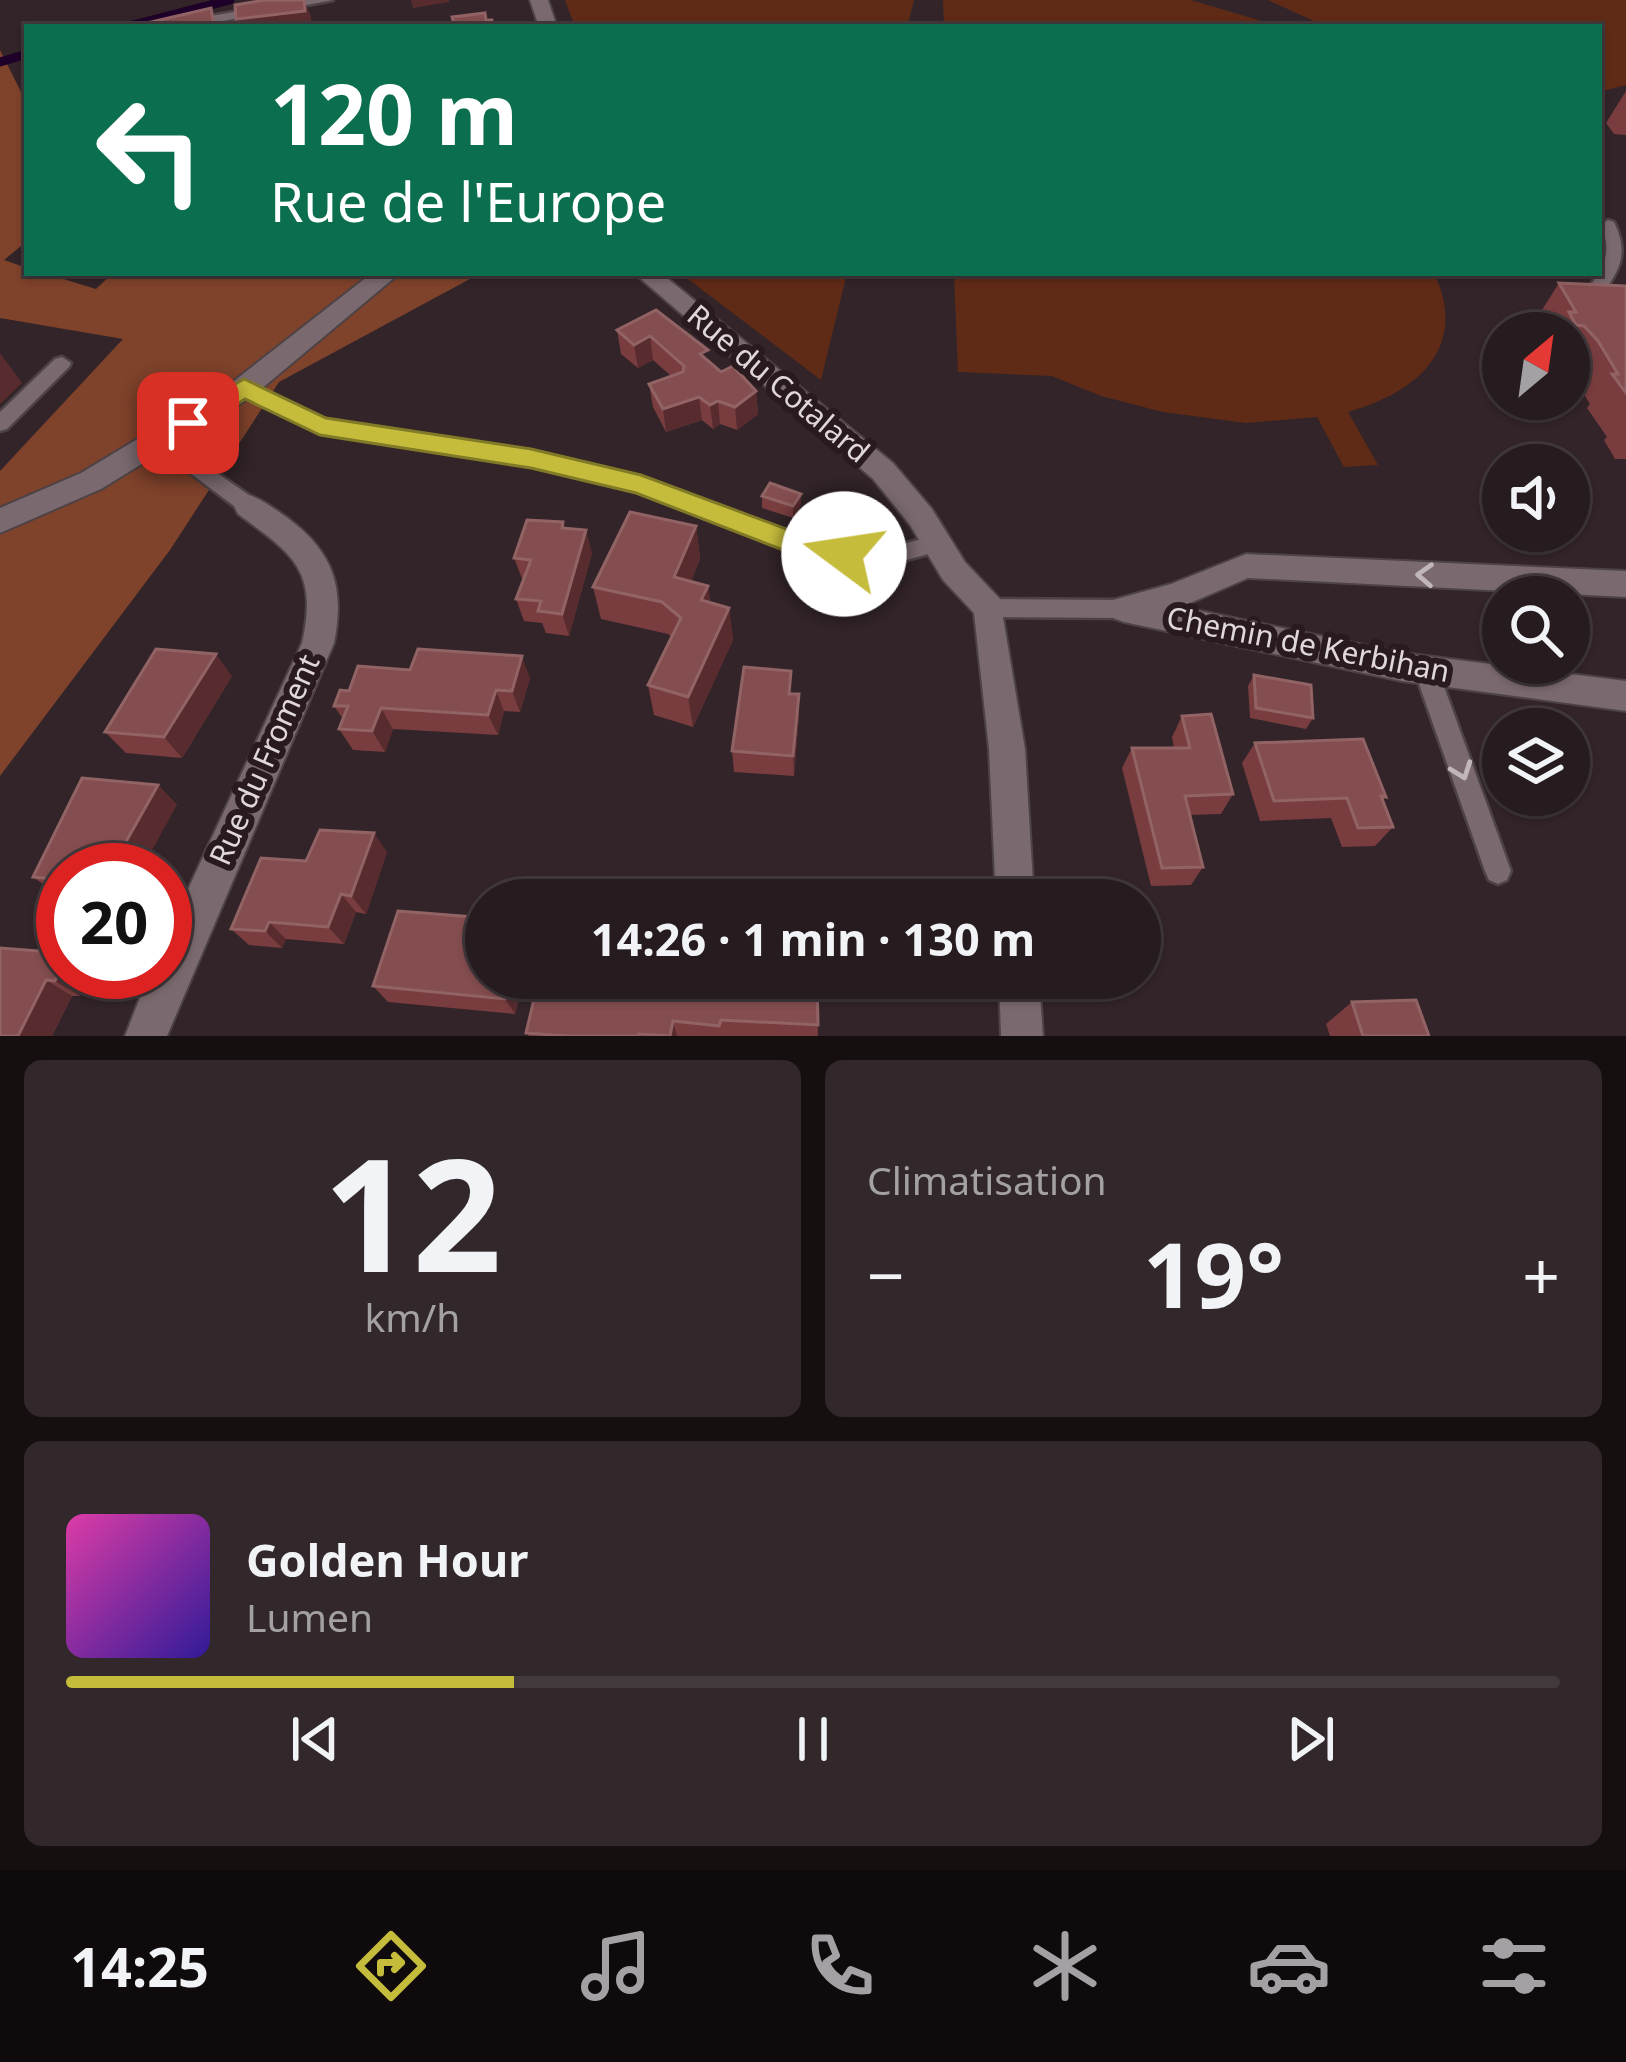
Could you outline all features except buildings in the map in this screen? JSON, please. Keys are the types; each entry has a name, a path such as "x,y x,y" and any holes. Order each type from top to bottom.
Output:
{"street":[{"path":"0,521 91,481 244,388 384,276"},
{"name":"Rue du Cotalard","path":"650,276 883,472 954,571 989,608"},
{"name":"Rue du Froment","path":"146,1036 318,643 330,600 316,562 249,506"},
{"path":"1124,609 1176,596 1246,566 1626,584"},
{"path":"1210,579 1212,602 1233,632"},
{"path":"989,608 1007,749 1014,879"},
{"name":"Chemin de Kerbihan","path":"1124,609 1426,670 1626,696"},
{"path":"1019,999 1022,1036"}],"lane":[{"path":"187,24 327,0"},
{"path":"1608,225 1616,255 1614,267 1598,287 1626,331"},
{"path":"0,424 62,363"},
{"path":"244,388 320,426 531,458 641,485 811,550 878,560 938,543"},
{"path":"160,441 249,506"},
{"name":"Chemin de Kerbihan","path":"989,608 1124,609"},
{"path":"1426,670 1498,871"}],"shaded area":[{"path":"565,0 914,0 908,24 574,24"},
{"path":"943,0 1191,0 1271,24 944,24"},
{"path":"1268,0 1626,0 1626,85 1602,91 1602,24 1320,24"},
{"path":"0,50 24,98 24,243 4,260 24,267 24,276 54,276 96,289 110,276 475,276 279,382 170,550 0,776 0,471 123,339 0,318"},
{"path":"684,276 846,276 821,380"},
{"path":"954,276 1435,276 1443,300 1441,345 1430,364 1395,393 1348,412 1378,465 1344,467 1317,417 1246,423 1163,412 1101,396 1052,376 958,372"}],"waterway":[{"path":"137,24 230,0"},
{"path":"0,62 24,55"}],"route":[{"path":"188,423 244,388 320,426 531,458 641,485 811,550 844,554"}]}
